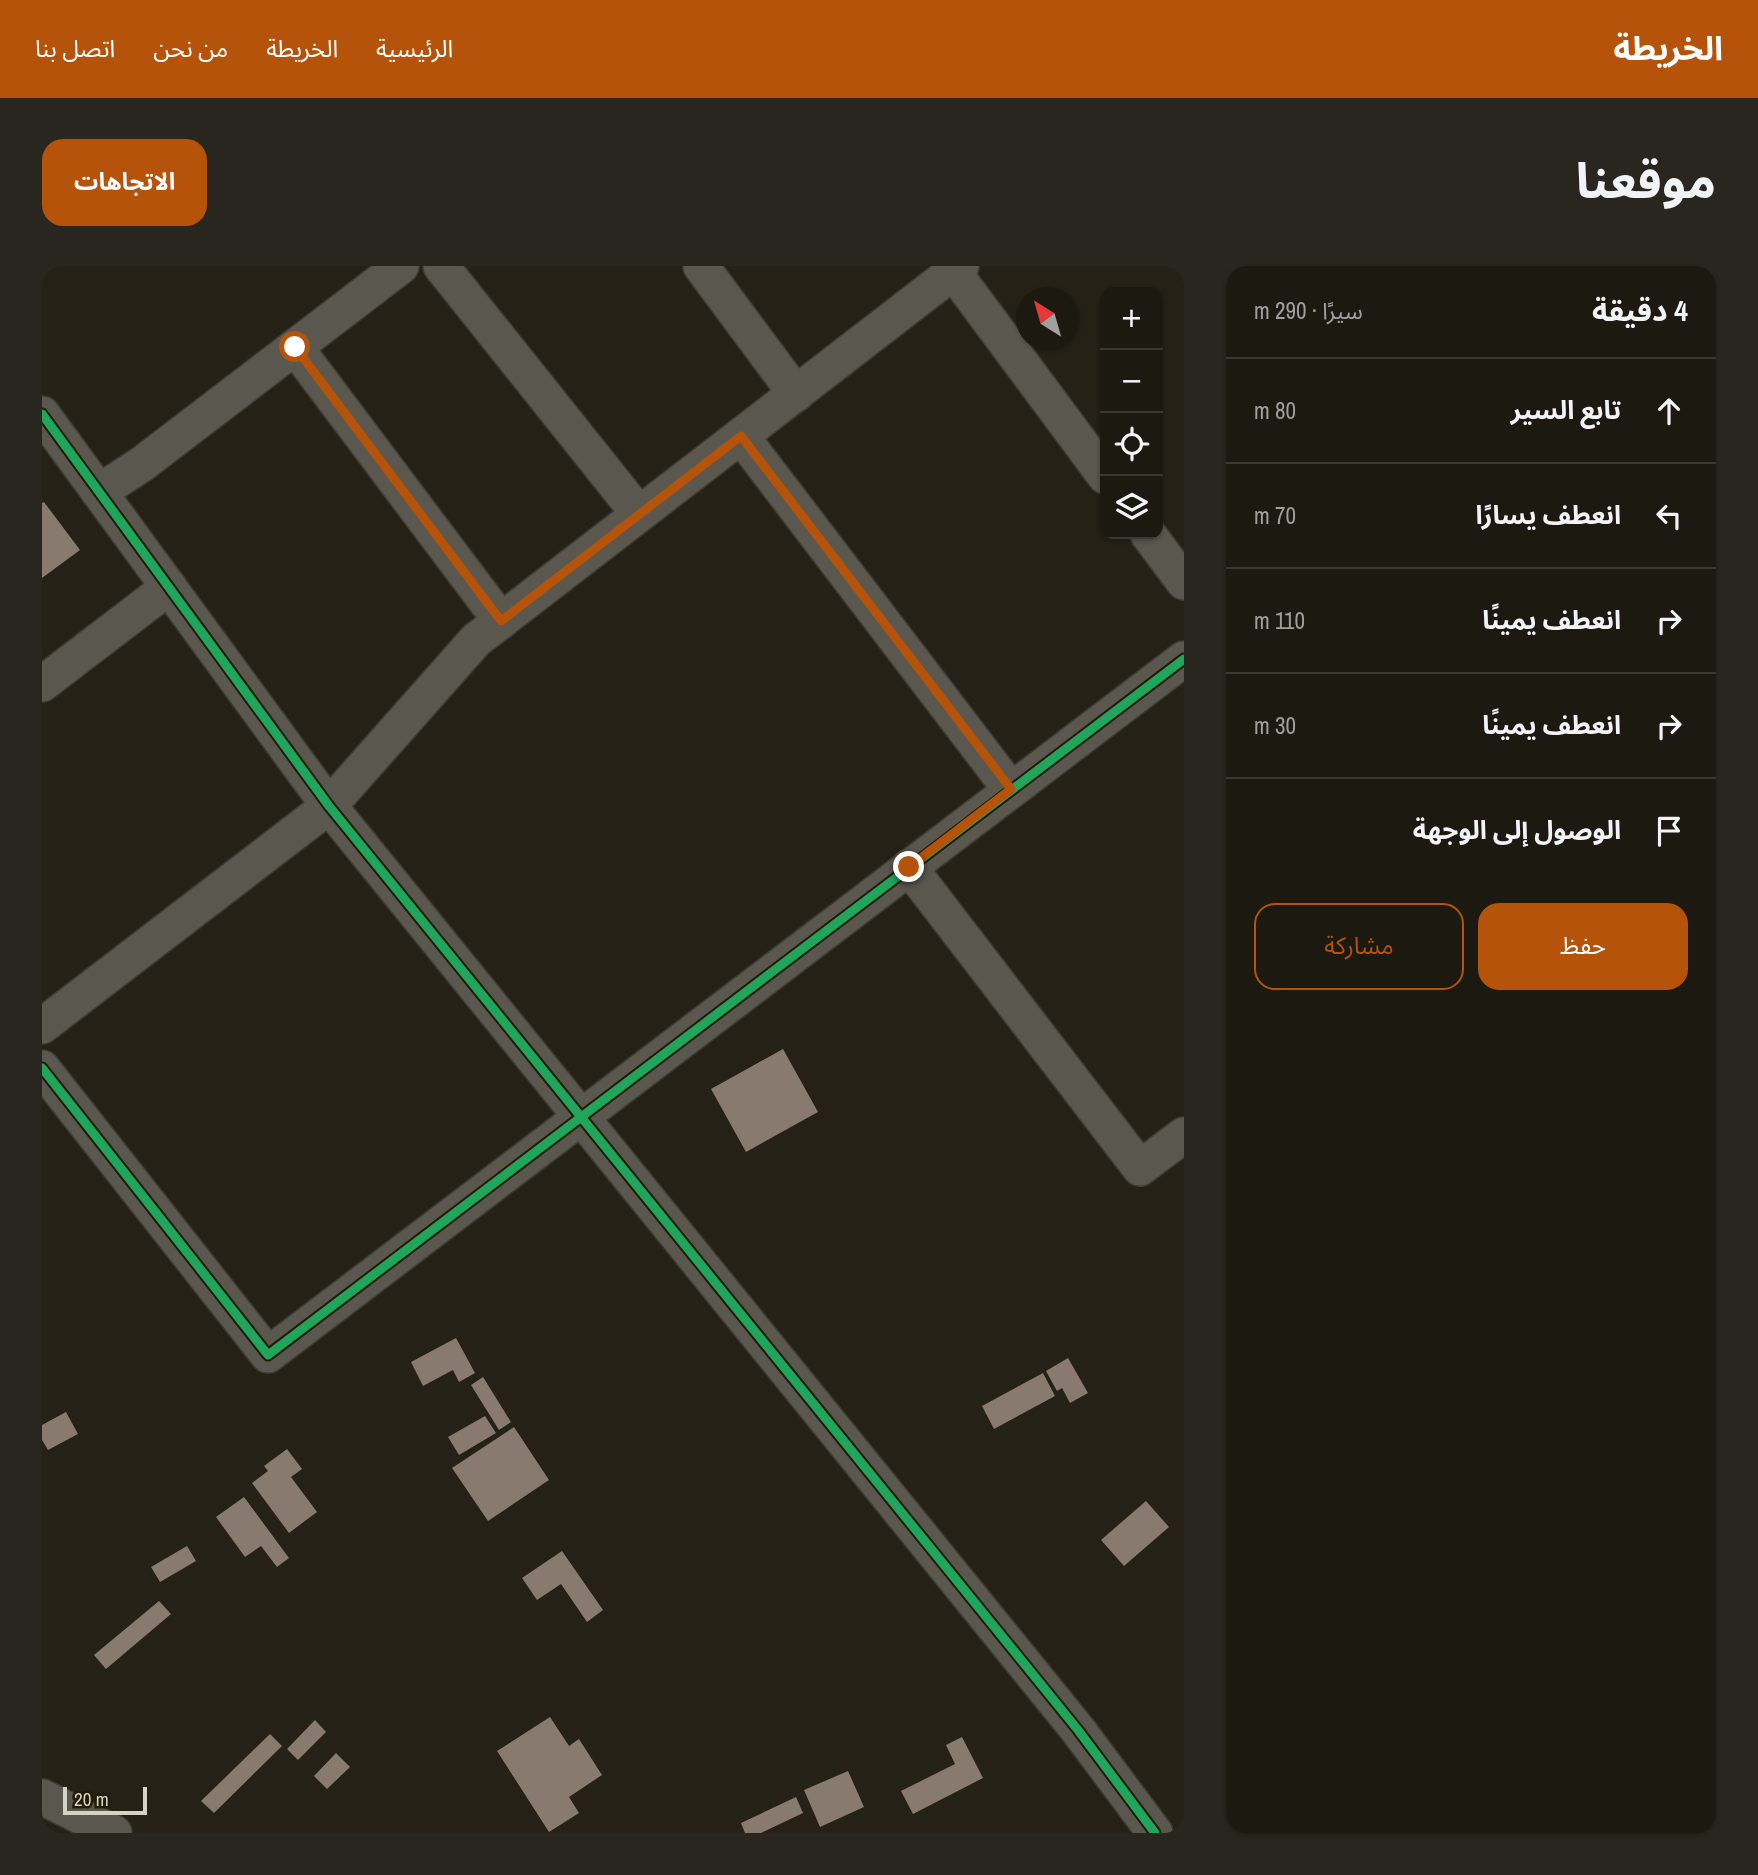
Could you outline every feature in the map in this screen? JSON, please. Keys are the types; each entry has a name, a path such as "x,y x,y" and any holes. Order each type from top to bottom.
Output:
{"street":[{"path":"99,492 142,464 401,266"},
{"path":"441,266 639,514"},
{"path":"701,266 796,394"},
{"path":"42,1026 329,806 476,640 955,268 1100,469"},
{"path":"295,347 501,621"},
{"path":"42,415 329,806 1078,1730 1155,1833"},
{"path":"741,436 1011,789"},
{"path":"1152,539 1184,582"},
{"path":"42,684 169,587"},
{"path":"42,1068 268,1354 1184,659"},
{"path":"909,867 1140,1168 1184,1135"},
{"path":"42,1797 114,1833"}],"building":[{"path":"44,502 80,550 42,578 42,503"},
{"path":"783,1049 818,1112 746,1152 711,1089"},
{"path":"456,1338 475,1373 459,1382 453,1370 423,1386 411,1362"},
{"path":"1068,1358 1088,1393 1070,1403 1062,1388 1057,1391 1046,1371"},
{"path":"1043,1373 1055,1396 994,1429 982,1406"},
{"path":"483,1377 511,1422 499,1430 471,1385"},
{"path":"66,1412 78,1434 48,1450 42,1440 42,1425"},
{"path":"485,1416 496,1433 459,1455 448,1437"},
{"path":"514,1427 549,1480 488,1521 452,1468"},
{"path":"287,1449 302,1469 291,1477 317,1512 289,1533 252,1483 268,1471 264,1466"},
{"path":"244,1497 289,1558 277,1567 261,1546 245,1557 216,1517"},
{"path":"1146,1501 1169,1527 1124,1566 1101,1540"},
{"path":"187,1546 196,1561 160,1582 151,1567"},
{"path":"562,1551 603,1610 587,1622 561,1584 537,1600 522,1578"},
{"path":"159,1601 171,1614 106,1669 94,1655"},
{"path":"550,1717 569,1746 579,1739 602,1775 569,1797 579,1813 549,1832 497,1751"},
{"path":"315,1720 326,1732 298,1760 287,1749"},
{"path":"270,1734 282,1746 214,1813 201,1801"},
{"path":"962,1737 983,1778 913,1814 901,1791 955,1764 946,1745"},
{"path":"336,1753 350,1767 327,1789 314,1776"},
{"path":"848,1771 864,1807 820,1827 804,1790"},
{"path":"796,1797 803,1813 761,1833 745,1833 741,1823"}],"cycle path":[{"path":"42,414 329,806 1078,1730 1155,1833"},
{"path":"42,1068 268,1355 1184,659"}],"route":[{"path":"295,347 501,621 741,436 1011,789 909,867"}]}
